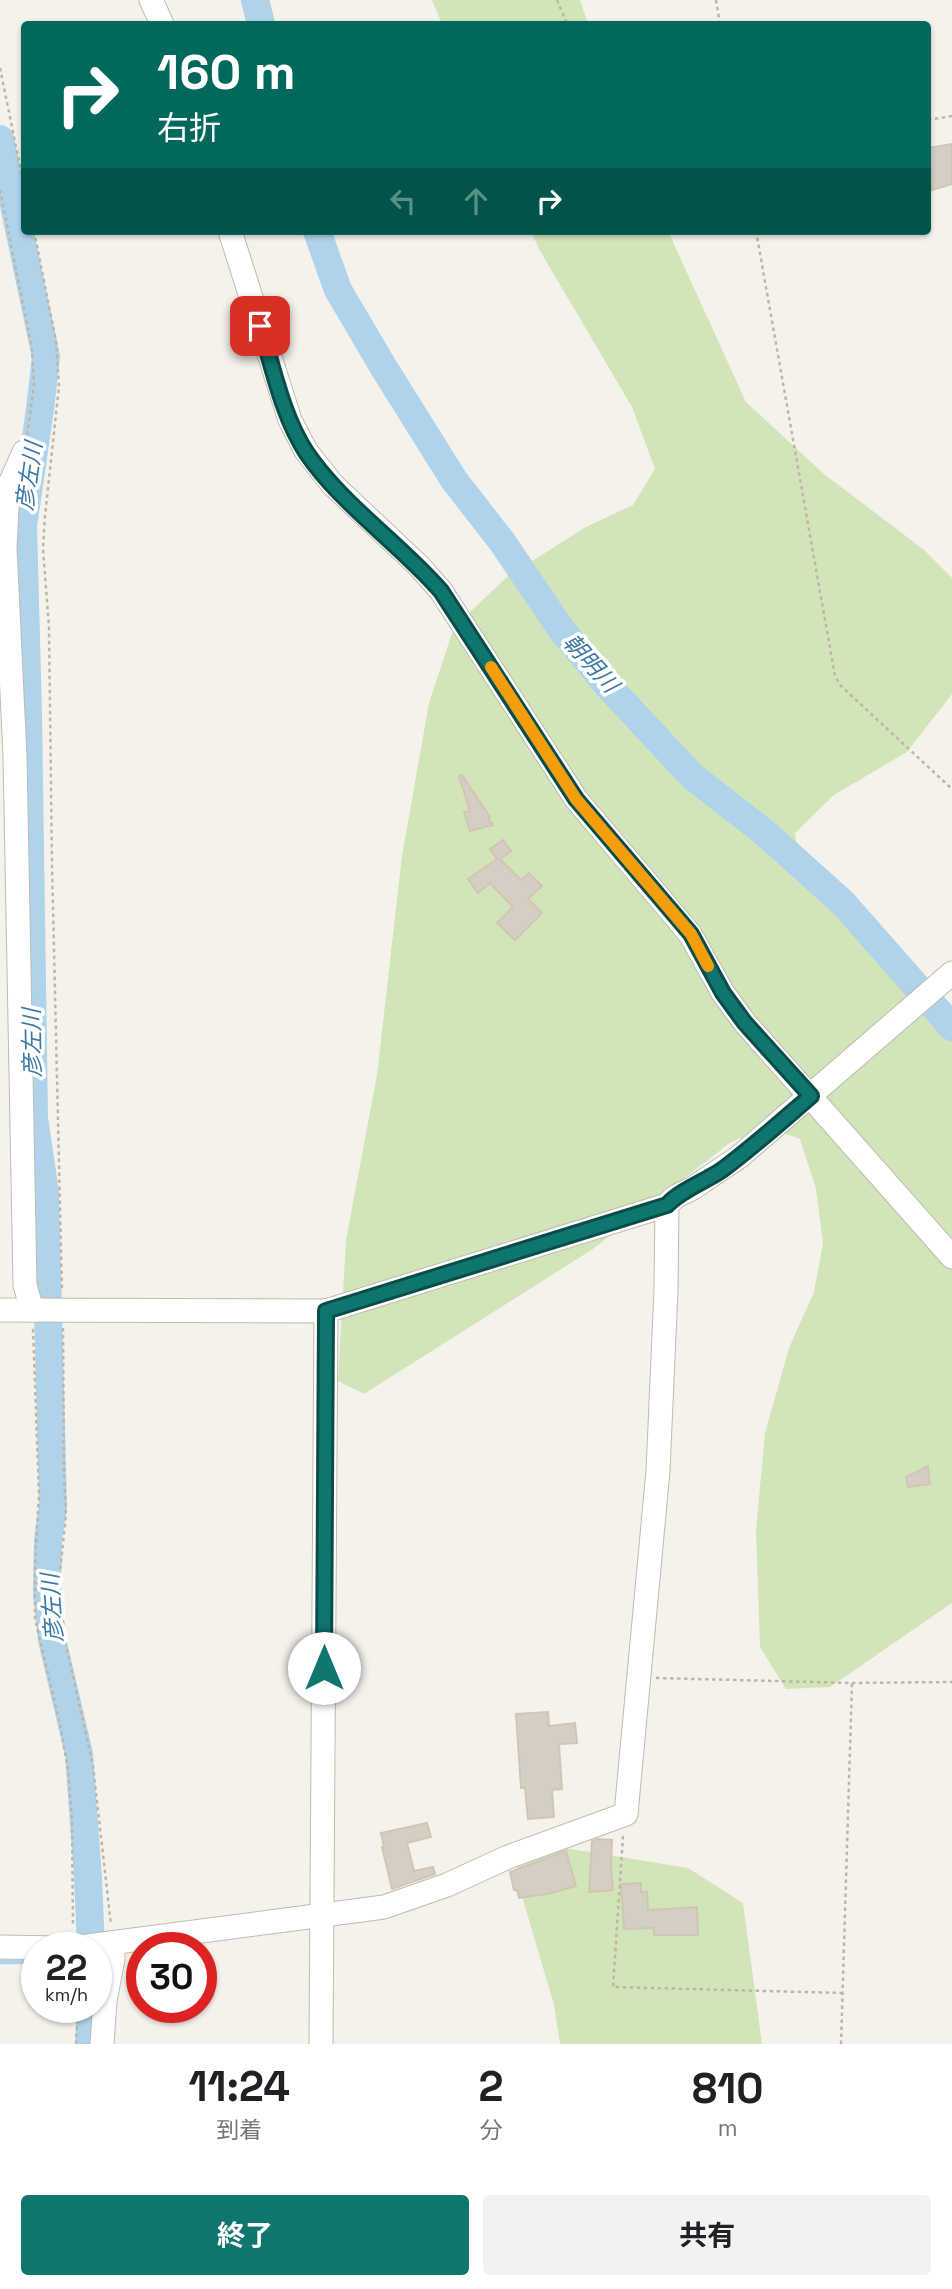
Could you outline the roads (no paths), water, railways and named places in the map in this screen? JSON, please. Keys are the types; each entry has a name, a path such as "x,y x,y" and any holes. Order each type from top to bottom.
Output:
{"street":[{"path":"152,0 161,21"},
{"path":"231,235 290,421 306,452 333,485 419,565 441,591 576,799 691,934 723,993 745,1023 819,1089 952,1256"},
{"path":"24,452 8,488 5,548 15,755 25,1285 48,1310"},
{"path":"0,1310 326,1311 667,1205 674,1197 738,1157 952,973"},
{"path":"112,1942 384,1907 447,1885 508,1857 626,1814 658,1471 667,1205"},
{"path":"321,2044 326,1311"},
{"path":"0,1947 21,1946"},
{"path":"102,2044 103,2023"}],"waterway":[{"name":"朝明川","path":"255,0 260,21"},
{"name":"彦左川","path":"0,139 46,357 23,526 34,1118 45,1192 53,1506 48,1541 47,1595 52,1640 79,1754 90,1932"},
{"name":"朝明川","path":"318,235 338,290 384,368 454,480 503,543 561,629 608,686 692,776 765,833 843,903 952,1027"},
{"path":"0,1962 21,1962"},
{"name":"彦左川","path":"89,2044 90,2023"}]}
